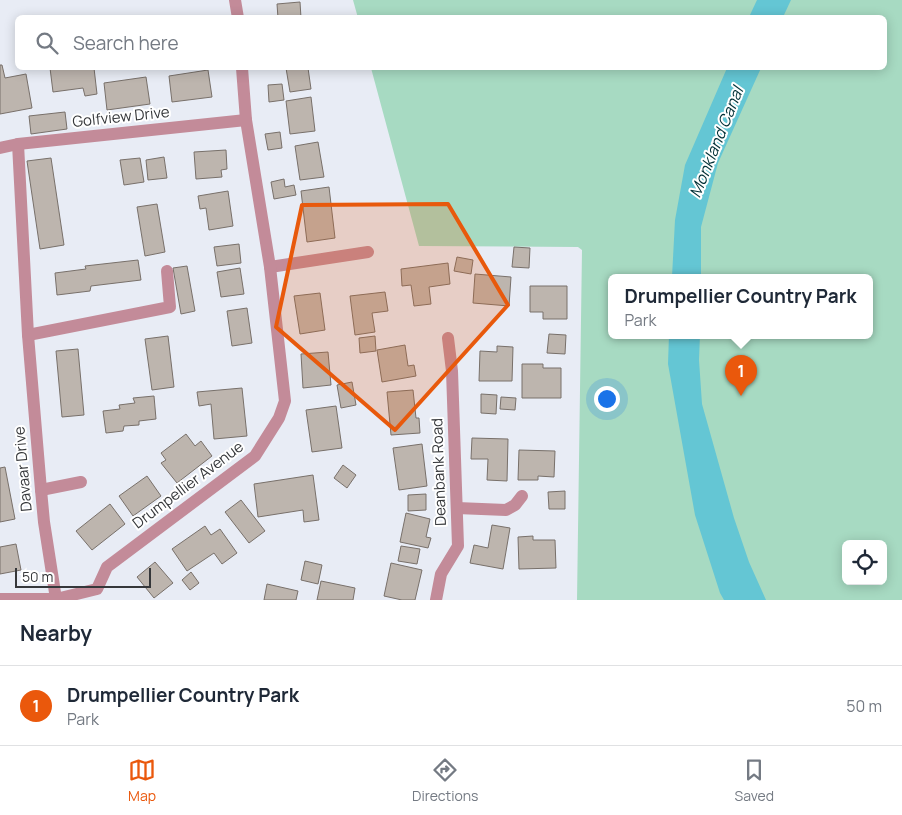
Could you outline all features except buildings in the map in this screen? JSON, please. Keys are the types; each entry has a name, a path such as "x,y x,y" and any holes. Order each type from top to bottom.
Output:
{"street":[{"name":"Drumpellier Avenue","path":"0,599 56,599 101,595 107,566 255,456 279,418 285,401 270,267 246,120 242,70"},
{"name":"Golfview Drive","path":"0,148 18,144 246,120"},
{"name":"Davaar Drive","path":"18,144 28,335 44,522 56,599"},
{"path":"270,267 368,252"},
{"path":"28,335 170,307 167,271"},
{"name":"Deanbank Road","path":"436,600 441,574 458,546 452,371 448,338"},
{"path":"41,490 81,482"},
{"path":"456,508 506,510 515,505 522,496"}],"highlighted area":[{"path":"448,204 508,305 395,430 276,327 302,205"}],"green space":[{"path":"353,0 902,0 902,600 577,600 582,250 578,247 419,246 372,70 887,70 887,15 357,15"}],"water":[{"path":"757,0 791,0 784,15 750,15"},
{"name":"Monkland Canal","path":"726,70 760,70 718,163 701,227 701,274 672,274 675,220 685,165"},
{"path":"669,339 700,339 699,360 702,404 734,518 749,562 766,600 724,600 720,593 695,515 668,364"}],"place":[{"name":"Drumpellier Country Park","path":"741,396"}]}
